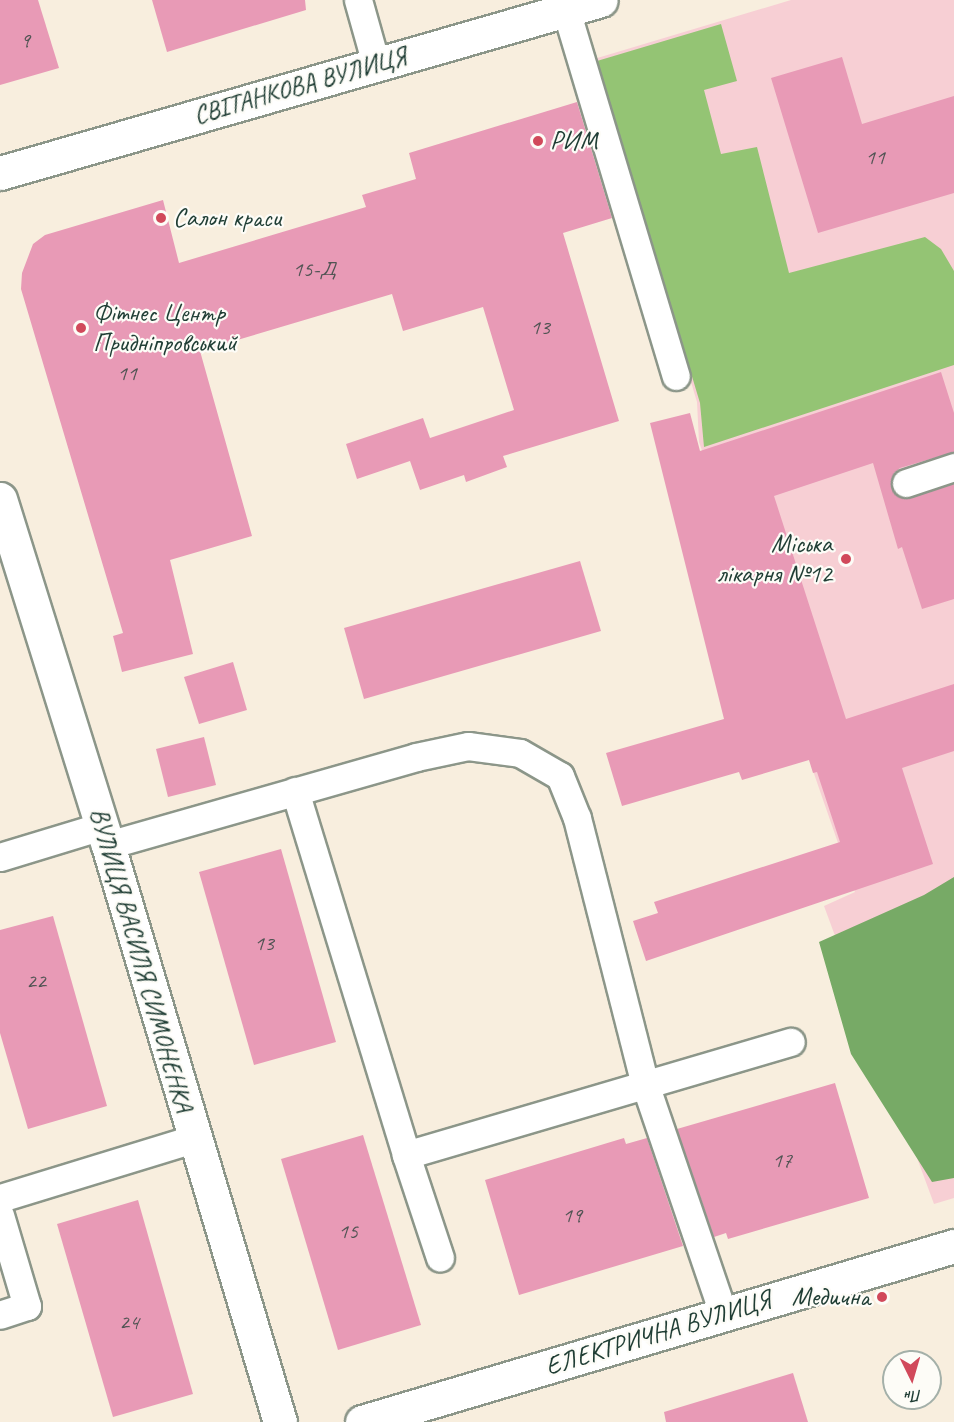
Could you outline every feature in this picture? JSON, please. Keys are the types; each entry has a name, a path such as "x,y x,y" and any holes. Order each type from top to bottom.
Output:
{"street":[{"name":"СВІТАНКОВА ВУЛИЦЯ","path":"0,173 601,0"},
{"name":"ВУЛИЦЯ ВАСИЛЯ СИМОНЕНКА","path":"0,499 105,836 193,1139 280,1422"},
{"name":"ЕЛЕКТРИЧНА ВУЛИЦЯ","path":"362,1422 954,1246"}],"lane":[{"path":"358,0 376,64"},
{"path":"566,10 676,376"},
{"path":"906,483 954,466"},
{"path":"0,857 105,836 295,791 416,757 468,746 520,753 560,776 577,818 645,1084 723,1313"},
{"path":"295,791 406,1155 440,1258"},
{"path":"406,1155 791,1042"},
{"path":"0,1198 193,1139"},
{"path":"0,1215 27,1306 0,1315"}],"shaded area":[{"name":"Міська лікарня №12","path":"791,0 954,0 954,1198 934,1204 824,906 855,892 699,442 697,402 594,59"}],"green space":[{"path":"721,24 737,81 704,90 721,154 757,147 789,273 925,237 941,249 954,271 954,365 704,447 700,403 597,61"},
{"path":"954,877 954,1178 932,1182 851,1054 819,942 924,895"}],"building":[{"path":"0,0 38,0 59,68 0,85"},
{"path":"152,0 305,0 306,10 167,52"},
{"path":"842,57 862,124 954,96 954,193 818,233 771,78"},
{"path":"577,102 612,218 563,233 619,421 503,456 507,467 466,482 464,475 420,490 410,461 357,479 346,444 423,418 430,438 514,410 483,307 403,331 392,294 200,351 252,536 170,560 193,654 122,672 113,636 123,633 21,289 22,273 33,244 45,235 163,200 179,263 366,207 362,195 416,179 409,153"},
{"path":"941,372 954,413 954,452 900,468 894,473 891,487 896,495 910,498 954,484 954,599 922,609 902,547 898,549 873,463 774,496 846,719 954,684 954,751 902,768 933,864 646,961 633,921 658,913 654,902 840,842 817,772 813,773 809,760 742,780 739,772 622,806 606,753 724,719 650,423 690,413 700,451"},
{"path":"580,561 601,631 364,699 344,628"},
{"path":"233,662 247,710 199,724 184,677"},
{"path":"204,737 216,785 168,797 156,749"},
{"path":"281,849 336,1042 254,1065 199,872"},
{"path":"53,916 107,1106 28,1129 0,1033 0,930"},
{"path":"835,1083 869,1198 728,1239 726,1233 714,1237 677,1129"},
{"path":"363,1135 421,1325 338,1350 281,1159"},
{"path":"624,1138 626,1144 647,1138 683,1246 519,1295 485,1180"},
{"path":"138,1200 193,1394 113,1417 57,1224"},
{"path":"793,1373 808,1422 666,1422 664,1412"}],"place":[{"name":"РИМ","path":"538,141"},
{"name":"Салон краси","path":"161,218"},
{"name":"Фітнес Центр Придніпровський","path":"81,328"},
{"name":"Міська лікарня №12","path":"846,559"},
{"name":"Медична","path":"882,1297"}]}
